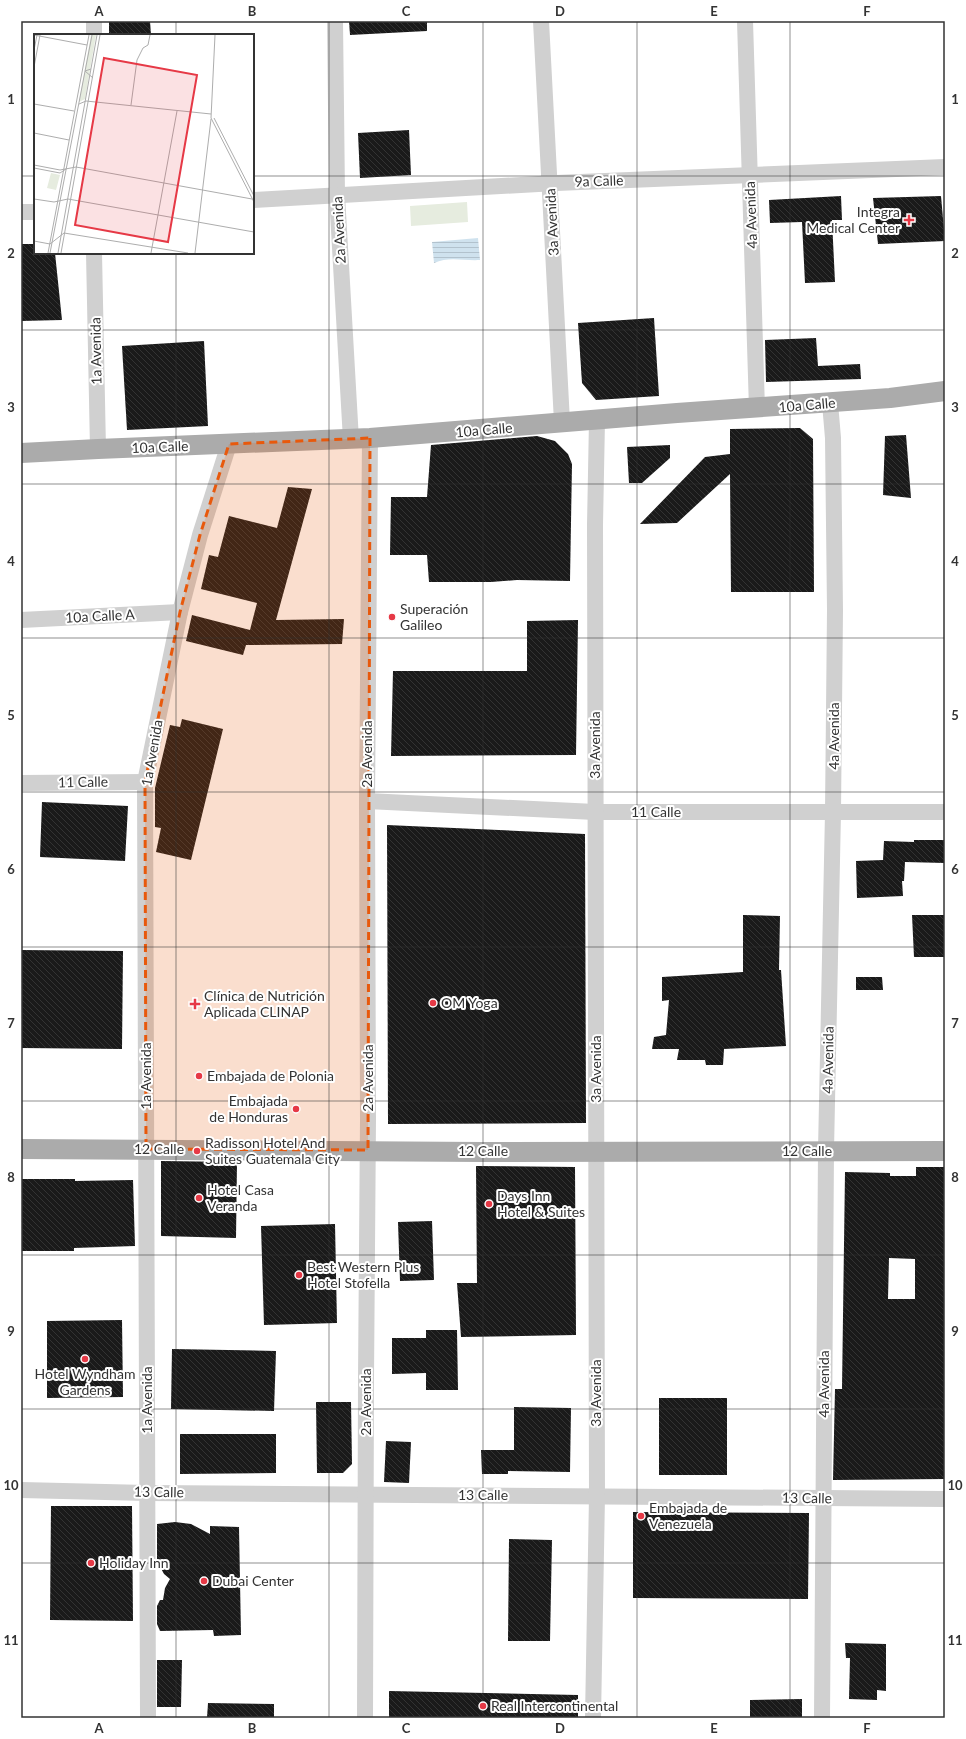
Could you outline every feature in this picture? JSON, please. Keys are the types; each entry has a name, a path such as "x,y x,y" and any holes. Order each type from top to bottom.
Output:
{"main road":[{"name":"10a Calle","path":"21,454 98,449 360,439 677,413 757,409 890,398 945,391"},
{"path":"890,398 935,405 945,404"},
{"name":"12 Calle","path":"21,1149 146,1148 945,1152"}],"street":[{"path":"94,21 94,34"},
{"name":"2a Avenida","path":"335,21 337,195 360,439 367,801 368,1150 366,1718"},
{"name":"3a Avenida","path":"541,21 562,422"},
{"name":"4a Avenida","path":"745,21 757,409"},
{"name":"9a Calle","path":"254,200 550,183 945,167"},
{"path":"21,212 34,212"},
{"name":"1a Avenida","path":"94,254 98,449"},
{"name":"4a Avenida","path":"822,1718 826,1151 833,812 835,594 833,438 830,403"},
{"name":"3a Avenida","path":"593,1718 597,1496 595,519 597,420"},
{"name":"1a Avenida","path":"148,1718 145,782 180,612 200,534 229,444"},
{"name":"10a Calle A","path":"21,620 180,612"},
{"name":"11 Calle","path":"21,783 145,782"},
{"name":"11 Calle","path":"367,801 596,812 945,812"},
{"name":"13 Calle","path":"21,1490 945,1499"}],"highlighted area":[{"path":"370,438 368,1150 146,1149 145,782 180,612 200,535 229,444"}],"shaded area":[{"path":"467,202 468,222 411,226 410,206"}],"water":[{"path":"478,238 480,260 451,259 434,263 432,242"}],"building":[{"path":"109,21 150,21 151,34 109,34"},
{"path":"349,21 427,21 427,31 350,35"},
{"path":"409,130 411,175 360,178 358,133"},
{"path":"841,196 842,220 832,220 835,282 805,283 802,222 770,223 769,200"},
{"name":"Integra Medical Center","path":"941,196 945,241 878,244 873,198"},
{"path":"21,244 34,244 34,254 55,254 62,320 21,321"},
{"path":"654,318 659,396 596,400 582,383 578,323"},
{"path":"816,338 818,366 860,364 861,379 766,382 765,340"},
{"path":"204,341 208,426 127,430 122,346"},
{"path":"800,428 813,439 814,592 731,592 730,474 677,523 640,524 705,457 730,454 730,429"},
{"path":"906,435 911,498 883,495 885,436"},
{"path":"537,436 555,441 568,454 572,464 570,581 517,580 491,582 429,582 427,555 390,555 391,497 427,497 431,445"},
{"path":"670,445 670,458 642,483 629,483 627,447"},
{"path":"288,487 312,489 276,620 344,619 342,644 246,645 243,655 186,641 192,615 250,630 257,603 201,589 209,555 218,557 229,516 277,528"},
{"path":"578,620 576,755 391,756 393,671 527,671 527,621"},
{"path":"182,719 223,729 191,860 156,852 161,828 155,827 155,788 170,725 180,727"},
{"path":"42,802 128,806 125,861 40,857"},
{"path":"387,825 585,834 586,1123 388,1124"},
{"path":"914,840 945,840 945,863 905,862 904,881 902,881 903,896 857,898 856,861 883,860 884,841 914,842"},
{"path":"743,915 780,916 779,970 781,970 786,1046 724,1049 723,1065 706,1065 705,1060 677,1060 679,1049 652,1049 654,1037 666,1035 669,1000 662,1001 662,977 743,972"},
{"path":"912,915 944,915 944,957 914,957"},
{"path":"21,950 123,951 122,1049 21,1048"},
{"path":"856,977 882,977 883,990 856,990"},
{"name":"Hotel Casa Veranda","path":"161,1161 237,1162 236,1238 161,1236"},
{"path":"476,1166 575,1167 576,1335 461,1337 457,1283 477,1283"},
{"path":"916,1167 945,1167 945,1479 833,1480 835,1389 842,1389 845,1172 890,1173 890,1176 916,1176","holes":["889,1258 915,1259 915,1299 888,1299"]},
{"path":"21,1179 75,1179 75,1181 133,1180 135,1246 74,1248 74,1251 21,1251"},
{"path":"432,1221 434,1280 400,1281 398,1222"},
{"name":"Best Western Plus Hotel Stofella","path":"335,1224 337,1323 264,1325 261,1226"},
{"name":"Hotel Wyndham Gardens","path":"122,1320 123,1397 47,1398 47,1321"},
{"path":"426,1330 457,1330 458,1390 426,1390 426,1373 392,1374 392,1338 426,1338"},
{"path":"172,1349 276,1351 274,1411 171,1409"},
{"path":"659,1398 727,1398 727,1475 659,1475"},
{"path":"316,1402 351,1402 352,1464 343,1473 317,1473"},
{"path":"514,1407 571,1408 570,1472 508,1471 508,1474 482,1474 481,1450 514,1450"},
{"path":"180,1434 276,1434 276,1473 180,1474"},
{"path":"386,1441 411,1442 409,1483 384,1482"},
{"name":"Holiday Inn","path":"51,1506 132,1506 133,1621 50,1620"},
{"path":"633,1512 809,1513 808,1599 633,1598"},
{"name":"Dubai Center","path":"175,1522 191,1524 210,1534 210,1526 239,1527 241,1635 214,1636 213,1630 160,1631 157,1624 157,1606 160,1600 163,1600 165,1588 170,1579 164,1574 157,1561 157,1524"},
{"path":"509,1539 552,1540 550,1641 508,1641"},
{"path":"845,1643 886,1644 886,1691 877,1690 877,1700 849,1699 850,1658 846,1658"},
{"path":"157,1660 182,1660 181,1707 157,1707"},
{"name":"Real Intercontinental","path":"389,1691 578,1695 578,1718 389,1718"},
{"path":"802,1699 802,1718 750,1718 750,1700"},
{"path":"208,1703 274,1704 274,1718 207,1718"}],"place":[{"name":"Integra Medical Center","path":"909,220"},
{"name":"Superación Galileo","path":"392,617"},
{"name":"OM Yoga","path":"433,1003"},
{"name":"Clínica de Nutrición Aplicada CLINAP","path":"195,1004"},
{"name":"Embajada de Polonia","path":"199,1076"},
{"name":"Embajada de Honduras","path":"296,1109"},
{"name":"Radisson Hotel And Suites Guatemala City","path":"197,1151"},
{"name":"Hotel Casa Veranda","path":"199,1198"},
{"name":"Days Inn Hotel & Suites","path":"489,1204"},
{"name":"Best Western Plus Hotel Stofella","path":"299,1275"},
{"name":"Hotel Wyndham Gardens","path":"85,1359"},
{"name":"Embajada de Venezuela","path":"641,1516"},
{"name":"Holiday Inn","path":"91,1563"},
{"name":"Dubai Center","path":"204,1581"},
{"name":"Real Intercontinental","path":"483,1706"}]}
